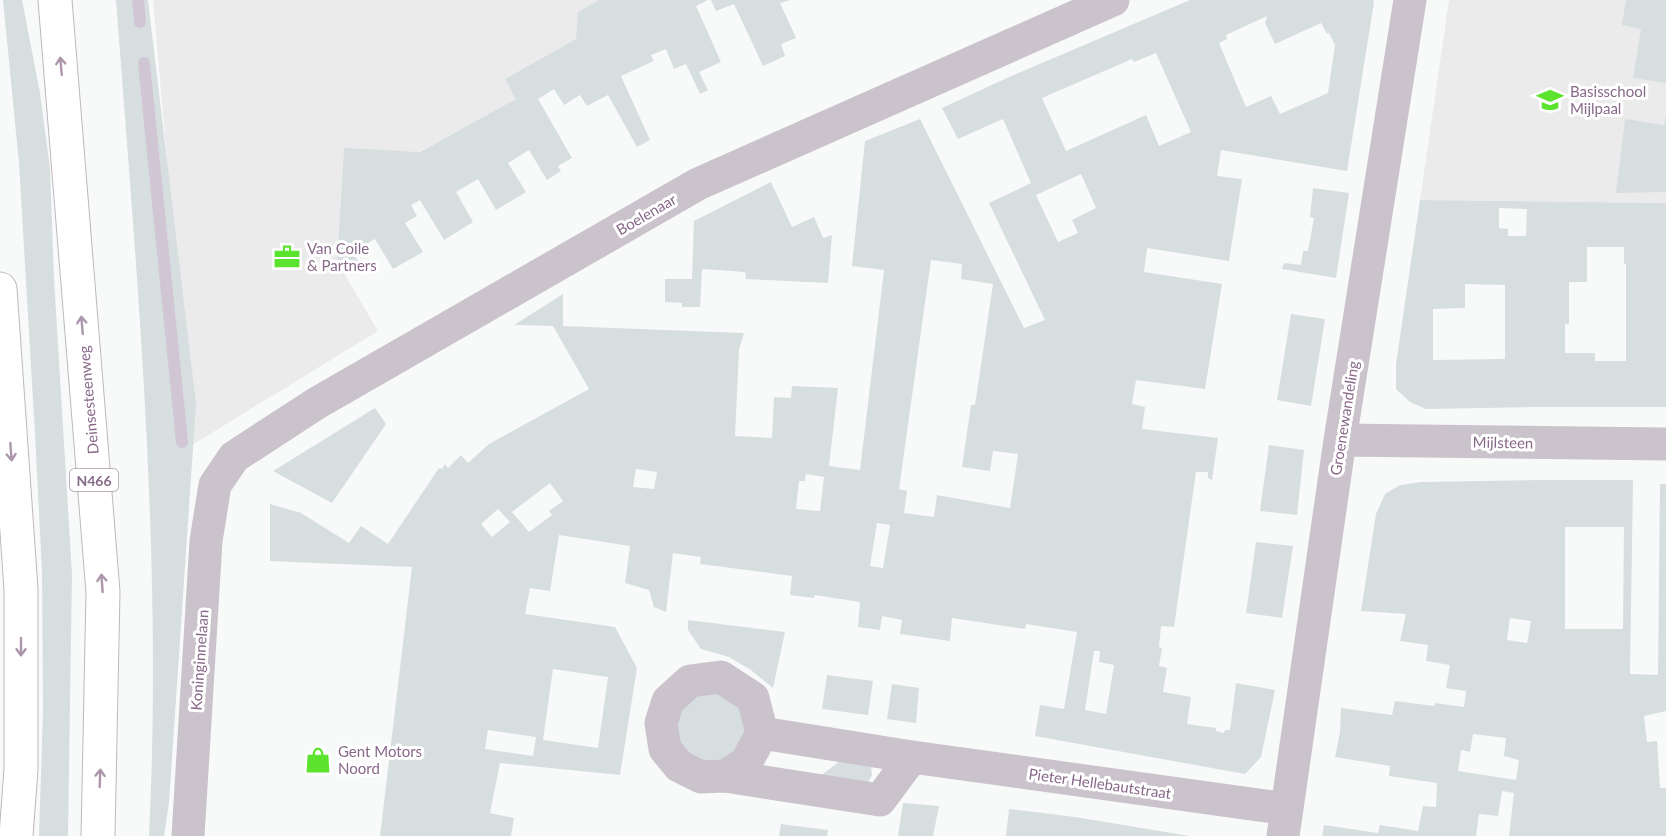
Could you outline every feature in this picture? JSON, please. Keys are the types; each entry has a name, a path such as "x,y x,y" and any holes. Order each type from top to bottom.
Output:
{"highway":[{"name":"Deinsesteenweg","path":"55,0 103,592 98,836"},
{"path":"0,289 21,589 21,769 16,836"}],"street":[{"name":"Boelenaar","path":"215,485 234,456 317,403 698,184 1113,0"},
{"name":"Groenewandeling","path":"1285,822 1340,440 1410,0"},
{"name":"Mijlsteen","path":"1340,440 1666,444"},
{"name":"Koninginnelaan","path":"188,836 206,541 215,485"},
{"path":"724,776 746,764 762,733 753,698 721,677 690,681 668,701 661,723 665,749 679,766 701,777 724,776 880,800 912,757"},
{"name":"Pieter Hellebautstraat","path":"762,733 1285,822"}],"shaded area":[{"path":"3,0 22,0 40,93 50,168 54,279 72,574 68,836 39,836 43,711 42,572 19,163"},
{"path":"116,0 148,0 196,404 169,803 164,836 149,836 153,627 146,418"},
{"path":"153,0 646,0 505,79 517,99 419,152 344,149 337,261 378,331 192,445"},
{"path":"599,0 708,0 696,6 721,62 699,72 708,90 700,94 686,64 674,69 666,49 651,55 654,61 621,76 650,140 637,147 608,95 587,106 580,95 564,105 554,89 538,99 572,158 558,166 561,171 547,180 529,150 508,163 526,192 496,210 478,179 456,192 473,222 444,240 420,200 411,205 417,216 405,223 423,252 393,269 375,239 353,252 359,263 344,273 337,261 344,148 420,152 516,99 505,79 576,39 578,12"},
{"path":"711,0 791,0 780,3 796,38 781,44 785,56 763,66 734,4 716,11"},
{"path":"1190,0 1373,0 1374,2 1347,171 1221,150 1217,176 1242,179 1229,261 1147,248 1144,272 1222,284 1205,389 1136,380 1132,404 1145,407 1142,429 1218,438 1212,480 1208,478 1208,472 1196,472 1174,627 1161,626 1159,647 1162,648 1159,666 1167,668 1163,692 1191,697 1187,724 1216,728 1216,731 1224,733 1225,730 1230,730 1236,683 1275,690 1261,757 1245,774 1035,736 1040,705 1064,709 1077,632 1026,624 1025,629 952,618 950,641 900,634 902,620 882,616 880,630 858,627 860,602 815,595 814,598 790,595 792,576 700,564 701,557 673,553 666,612 654,607 649,590 625,583 630,546 559,535 550,591 530,588 525,614 615,627 637,668 620,775 500,763 490,813 514,818 511,836 380,836 412,567 270,561 270,504 301,513 349,543 361,526 388,544 439,468 442,469 445,464 448,468 461,455 468,463 489,444 589,389 553,326 514,325 563,294 563,326 744,333 739,349 735,436 772,438 774,397 791,398 792,386 838,388 829,466 860,470 884,270 852,266 865,141 920,119 1024,328 1045,320 989,203 1031,183 1003,119 958,139 942,108","holes":["1267,16 1265,23 1275,44 1321,23 1335,45 1328,93 1280,114 1271,96 1246,107 1219,43 1227,39 1226,35","1156,53 1191,132 1159,146 1146,115 1066,151 1042,98 1132,59 1134,62","1081,174 1096,208 1072,220 1078,233 1058,242 1036,195","931,260 962,264 961,279 993,284 975,405 971,405 962,467 990,471 993,451 1018,454 1010,508 937,495 934,517 904,513 907,491 899,489","636,469 657,472 654,489 633,487","806,474 824,477 820,511 796,509 799,481 805,481","550,483 563,501 549,511 552,515 529,532 512,512","498,509 510,522 492,537 481,524","877,523 890,525 883,568 870,566","1094,651 1100,651 1099,662 1114,665 1106,714 1085,710","553,669 608,677 598,748 543,740","488,730 536,737 533,756 485,749"]},
{"name":"Basisschool Mijlpaal","path":"1449,0 1666,0 1666,203 1420,200"},
{"path":"1626,0 1666,0 1666,83 1633,78 1641,29 1622,25"},
{"path":"1666,114 1666,192 1616,193 1625,119 1664,125"},
{"path":"771,182 792,227 814,217 823,238 832,235 828,283 746,279 745,272 702,269 700,307 682,307 682,303 665,302 665,279 692,279 694,221"},
{"path":"1313,188 1349,193 1336,278 1282,269 1284,263 1301,265 1303,251 1308,251 1314,218 1310,217"},
{"path":"1420,200 1666,203 1666,407 1426,409 1410,402 1396,389 1396,364","holes":["1499,208 1527,209 1526,236 1508,236 1508,229 1499,228","1587,247 1624,247 1626,361 1595,361 1595,353 1565,353 1565,324 1569,324 1569,282 1587,282","1465,284 1505,285 1505,359 1433,360 1433,309 1465,308"]},
{"path":"1291,314 1325,319 1311,406 1277,400"},
{"path":"375,408 386,424 332,503 273,471"},
{"path":"1269,445 1304,450 1297,515 1260,511"},
{"path":"1633,480 1630,674 1658,675 1660,484 1666,484 1666,711 1644,716 1647,742 1657,741 1660,788 1666,788 1666,836 1509,836 1514,793 1502,791 1498,816 1479,814 1476,836 1322,836 1324,825 1378,833 1380,825 1418,831 1423,806 1436,807 1437,783 1389,776 1390,766 1335,757 1340,732 1341,708 1392,715 1395,701 1464,707 1466,691 1446,688 1450,665 1426,661 1428,645 1400,641 1406,614 1361,611 1376,514 1385,494 1400,485 1421,482","holes":["1565,527 1624,527 1623,629 1565,629","1510,618 1531,621 1527,643 1507,640","1473,734 1506,738 1504,756 1519,760 1516,780 1458,771 1461,750 1470,752"]},
{"path":"1256,542 1293,546 1282,618 1246,613"},
{"path":"688,620 785,632 773,688 751,670 729,657 701,649 688,630"},
{"path":"827,675 873,681 868,715 822,709"},
{"path":"892,684 919,688 916,723 887,719"},
{"path":"701,688 729,695 748,717 743,748 720,766 688,762 671,734 678,707"},
{"path":"844,758 871,766 872,775 868,783 815,780"},
{"path":"903,803 939,806 933,836 898,836"},
{"path":"1009,809 1075,817 1190,836 1006,836"},
{"path":"781,824 828,830 827,836 779,836"}],"waterway":[{"path":"138,0 140,22"},
{"path":"144,63 182,442"}],"place":[{"name":"Basisschool Mijlpaal","path":"1550,100"},
{"name":"Van Coile & Partners","path":"287,257"},
{"name":"Gent Motors Noord","path":"318,760"}]}
